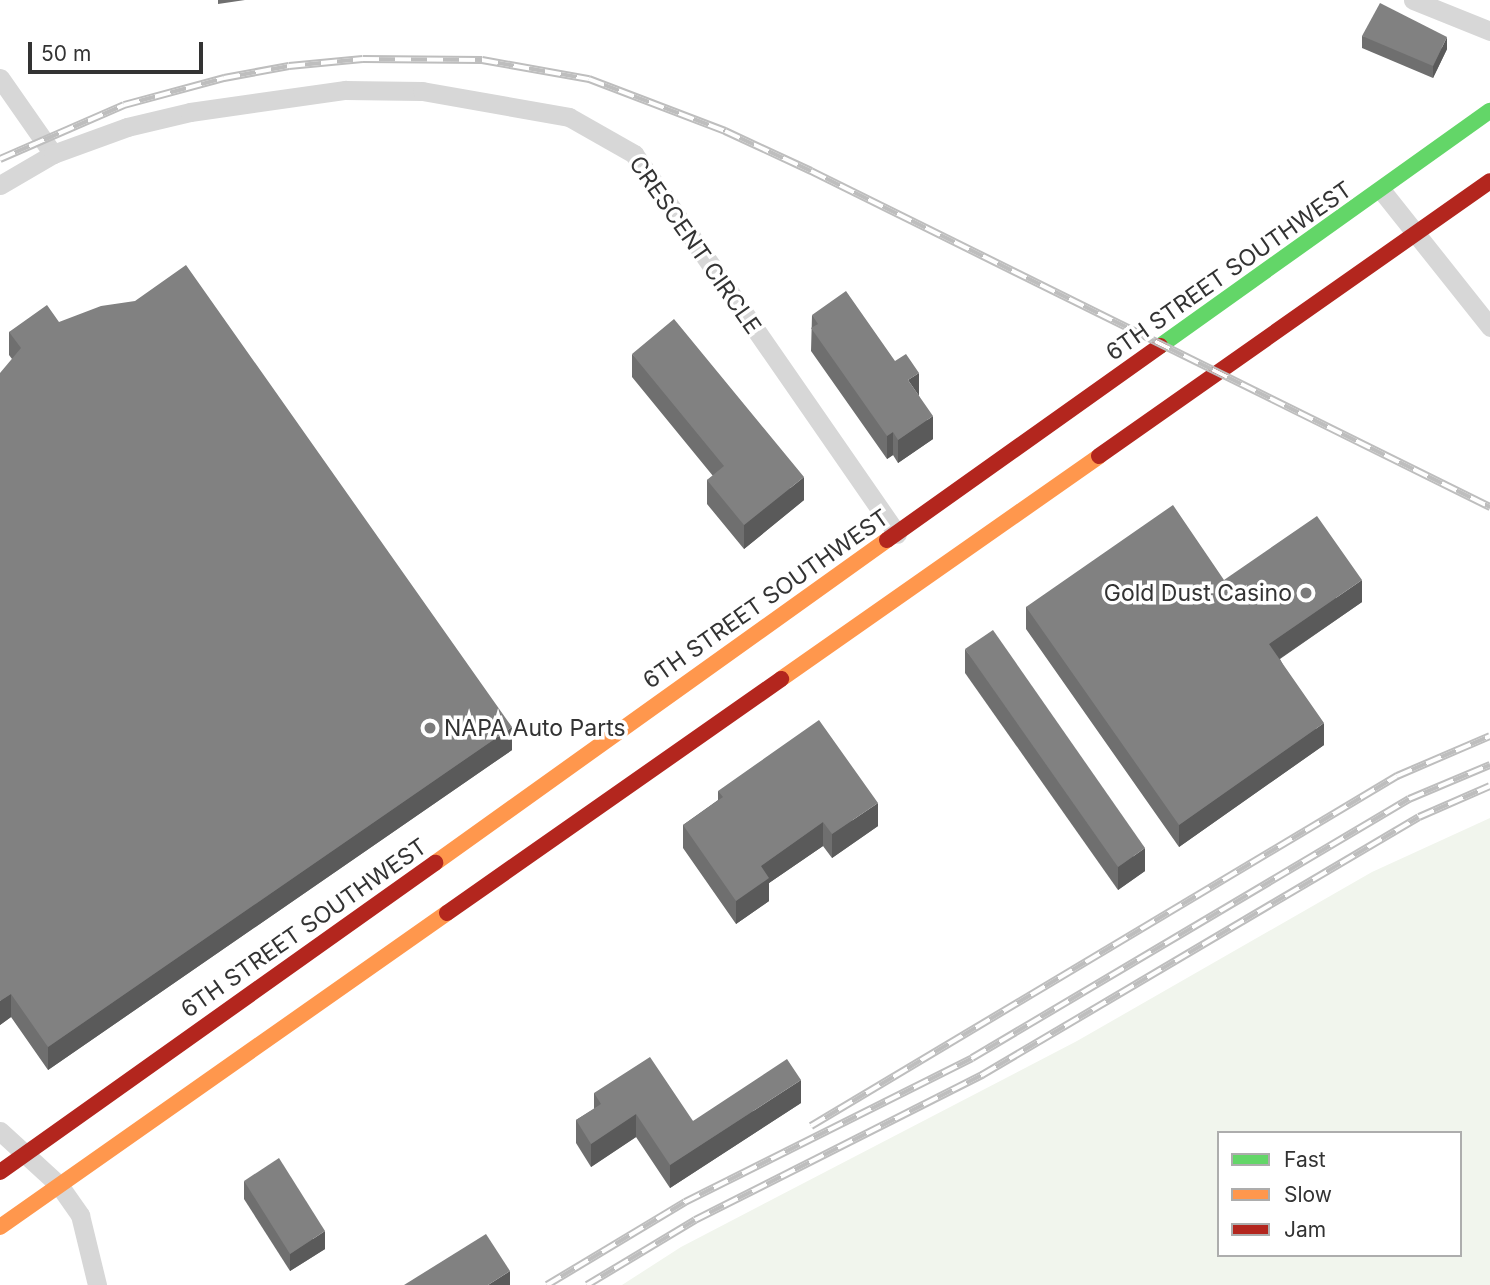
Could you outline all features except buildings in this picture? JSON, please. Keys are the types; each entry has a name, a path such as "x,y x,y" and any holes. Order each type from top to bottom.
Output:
{"main road":[{"name":"6TH STREET SOUTHWEST","path":"0,1172 1382,191 1490,111"},
{"path":"0,1227 1490,181"}],"street":[{"path":"1413,0 1490,32"},
{"path":"0,78 53,153"},
{"name":"CRESCENT CIRCLE","path":"0,185 53,153 127,127 190,112 345,90 422,91 569,117 634,154 897,534"},
{"path":"1382,191 1490,327"},
{"path":"0,1131 60,1185 80,1215 97,1285"}],"shaded area":[{"path":"1490,818 1490,1285 622,1285 681,1247 1077,1041 1372,872"}],"railway":[{"path":"0,159 124,105 224,78 289,66 363,59 482,60 589,79 725,131 811,171 1490,507"},
{"path":"811,1126 1397,776 1490,736"},
{"path":"547,1285 685,1202 972,1058 1409,799 1490,765"},
{"path":"587,1285 695,1220 982,1075 1419,817 1490,786"}],"traffic: fast":[{"path":"1160,346 1490,111"}],"traffic: slow":[{"path":"781,679 1099,456"},
{"path":"435,863 887,540"},
{"path":"0,1227 447,913"}],"traffic: jam":[{"path":"1099,456 1490,181"},
{"path":"887,540 1160,346"},
{"path":"447,913 781,679"},
{"path":"0,1172 435,863"}],"place":[{"name":"Gold Dust Casino","path":"1306,593"},
{"name":"NAPA Auto Parts","path":"430,728"}]}
